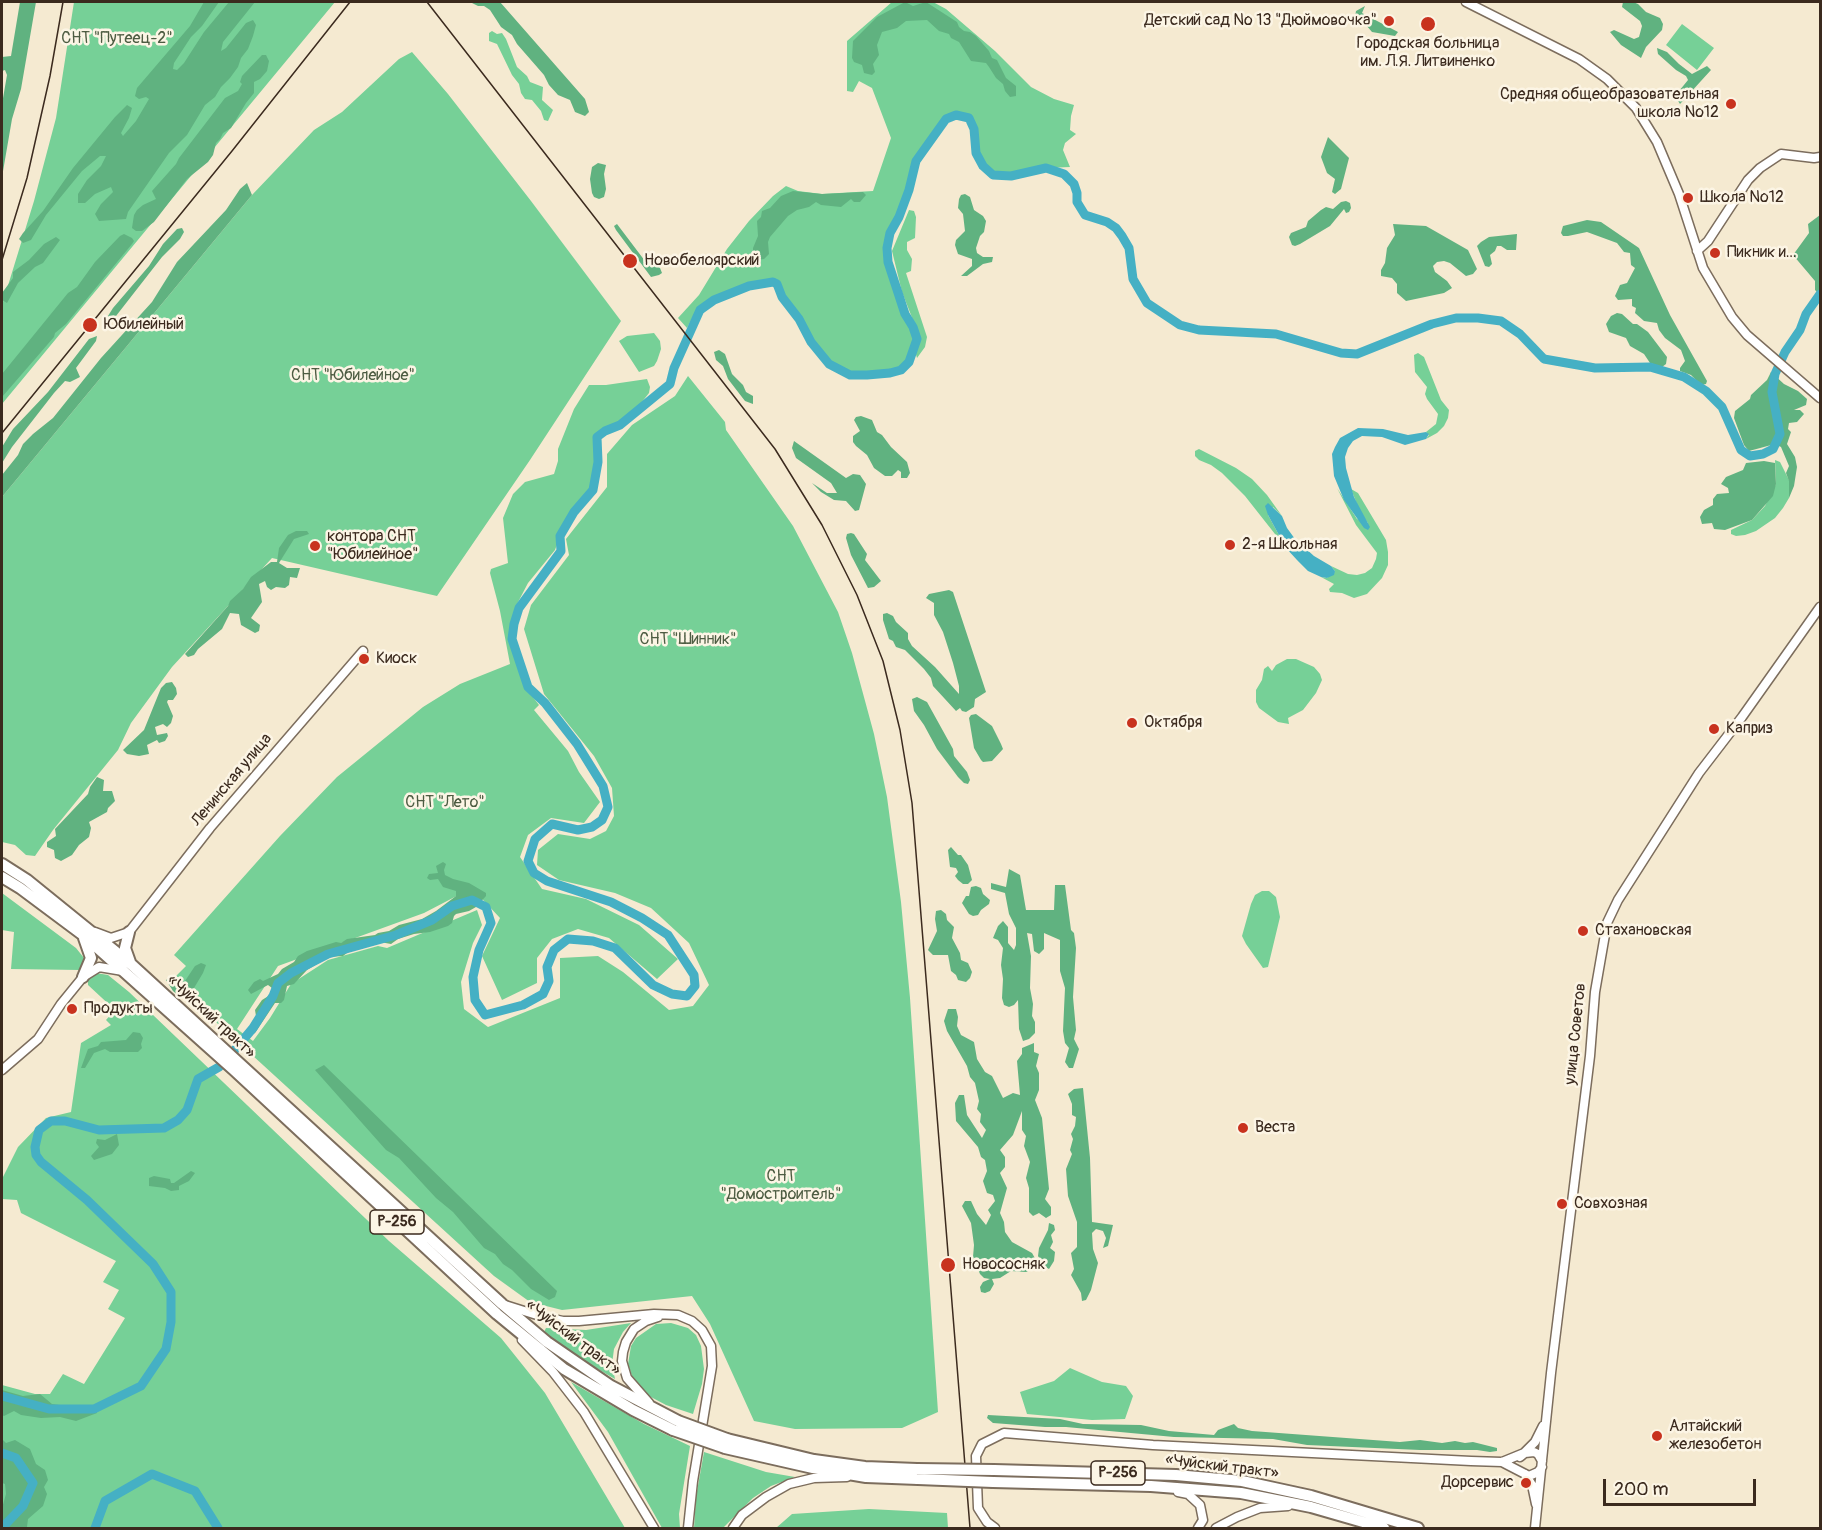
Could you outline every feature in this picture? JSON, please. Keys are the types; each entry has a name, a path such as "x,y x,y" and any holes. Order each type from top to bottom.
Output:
{"highway":[{"name":"«Чуйский тракт»","path":"2,864 27,880 128,968 497,1314 564,1369 633,1410 726,1443 813,1468 866,1477 994,1470 1176,1475 1242,1481 1311,1496 1418,1528"},
{"name":"«Чуйский тракт»","path":"2,877 87,932"},
{"path":"83,977 91,958 87,932"},
{"path":"128,968 125,948 129,932"},
{"name":"«Чуйский тракт»","path":"237,1068 502,1304 579,1366 656,1410 676,1426"},
{"name":"«Чуйский тракт»","path":"726,1443 814,1460 993,1482 1151,1486 1241,1493 1311,1507 1384,1528"}],"street":[{"path":"1466,2 1579,59 1607,79 1636,108 1657,142 1679,194 1697,251 1713,286 1732,317 1762,348 1821,398"},
{"path":"1697,251 1708,241 1748,180 1760,168 1781,154 1821,157"},
{"name":"улица Советов","path":"1535,1528 1590,1056 1595,992 1607,923 1618,900 1699,773 1755,700 1821,607"},
{"name":"Ленинская улица","path":"129,932 221,815 363,651"},
{"path":"87,932 111,938 129,932"},
{"path":"2,1070 38,1039 61,1004 83,977 99,967 128,968"},
{"path":"502,1304 563,1321 670,1314 692,1321 702,1330 709,1340 713,1358 693,1481 688,1528"},
{"path":"497,1314 553,1372 584,1412 654,1528"},
{"path":"656,1410 627,1378 622,1361 623,1352 629,1335 640,1325 670,1314"},
{"path":"1537,1512 1532,1485 1518,1462 1535,1442 1546,1421"},
{"path":"995,1528 987,1522 978,1508 976,1456 982,1444 1004,1433 1288,1454 1502,1462 1524,1453 1534,1452 1538,1454 1543,1463 1534,1475 1523,1473 1502,1462"},
{"path":"733,1528 742,1515 766,1497 789,1484 814,1478 866,1477"},
{"path":"1151,1486 1183,1492 1197,1501 1203,1515 1198,1528"},
{"path":"1216,1528 1260,1508 1282,1505 1311,1507"}],"green space":[{"path":"20,2 36,2 21,89 12,119 2,177 2,104 7,75 5,70 2,71 2,57 11,56"},
{"name":"СНТ \"Путеец-2\"","path":"74,2 335,2 2,404 2,305 34,201 56,118"},
{"path":"204,2 219,2 191,37 174,63 173,69 177,70 184,63 204,32 229,2 255,2 223,42 221,51 246,23 253,20 256,25 253,36 238,67 215,97 205,105 187,135 169,153 128,212 126,219 99,221 95,214 113,192 111,187 95,194 85,203 78,203 78,194 87,180 101,166 106,156 100,156 82,171 46,215 31,240 23,243 19,239 23,233 43,211 73,168 127,105 132,108 121,133 123,136 136,121 149,99 146,97 139,99 135,96 137,88 190,26"},
{"path":"470,2 500,2 585,99 589,112 585,116 575,112 570,100 558,95 549,85 544,75 512,35 501,27 490,10"},
{"path":"892,2 933,2 946,9 995,51 1031,87 1054,99 1074,105 1070,130 1076,134 1065,143 1063,150 1070,167 1046,168 1011,176 993,175 983,166 976,153 969,118 956,115 946,119 916,161 899,217 890,233 887,248 888,262 905,314 917,339 909,362 901,370 890,373 850,375 826,360 811,342 799,319 782,297 777,284 773,282 749,286 714,300 710,299 698,307 687,328 678,318 699,295 727,249 749,221 786,186 798,191 822,194 873,191 891,138 872,88 859,81 853,92 847,91 847,41"},
{"path":"905,2 913,6 926,2 957,22 964,31 976,36 992,58 997,60 1006,78 1016,86 1016,96 1010,97 986,63 971,61 959,42 951,38 949,34 939,31 927,20 906,21 897,28 882,32 877,45 879,55 873,64 875,72 872,75 864,73 862,65 854,62 852,58 853,41 877,17"},
{"path":"1623,2 1638,4 1646,12 1660,18 1663,24 1662,30 1646,47 1641,58 1621,45 1610,32 1614,30 1634,39 1639,37 1642,26 1640,21 1622,7"},
{"path":"1365,6 1362,13 1398,32 1395,36 1372,32 1358,21 1355,17 1356,11"},
{"path":"1682,24 1714,48 1697,70 1666,45"},
{"path":"492,31 497,34 502,33 517,67 530,82 543,87 542,100 553,110 548,121 544,120 541,111 532,100 525,99 521,93 519,84 497,44 489,41 489,33"},
{"path":"1657,48 1667,52 1692,74 1707,66 1711,70 1680,104 1675,96 1688,80 1658,54"},
{"name":"СНТ \"Юбилейное\"","path":"412,52 448,94 621,321 437,596 272,558 172,667 131,723 118,750 53,830 35,856 26,855 15,845 2,842 2,497 252,195 314,130 342,112 399,59"},
{"path":"262,55 266,55 269,61 267,71 254,82 254,93 231,128 223,133 216,143 213,155 208,162 187,179 154,222 142,231 136,231 132,228 137,210 156,199 152,191 176,164 225,98 238,91 242,84 240,82 242,76"},
{"path":"1328,137 1349,158 1341,189 1335,194 1332,192 1335,179 1327,173 1321,157"},
{"path":"598,163 606,165 604,174 606,189 604,197 599,199 592,193 590,179 592,167"},
{"path":"247,183 252,195 2,497 2,475 18,455 23,444 53,418 101,358 152,302 177,262 226,210 240,189"},
{"path":"793,191 822,194 863,192 866,195 860,202 854,202 851,199 841,207 821,205 816,202 809,207 797,210 788,216 770,237 769,254 764,259 757,260 753,256 753,248 758,236 757,221 762,211 770,208 781,196"},
{"path":"965,194 970,197 974,210 986,221 984,232 976,248 977,253 983,257 993,257 992,262 983,264 967,276 961,276 972,266 972,259 958,254 955,245 956,240 965,231 963,214 958,208 961,195"},
{"path":"1346,201 1350,203 1349,212 1346,213 1344,209 1330,226 1300,244 1292,245 1289,237 1291,233 1306,227 1308,221 1326,207 1333,209"},
{"path":"909,210 914,211 916,217 915,238 907,242 907,250 912,259 911,271 906,273 927,337 925,347 917,358 915,351 920,338 902,292 892,251"},
{"path":"1820,215 1820,295 1815,290 1815,281 1793,255 1809,233 1808,224"},
{"path":"1587,220 1601,222 1639,248 1670,315 1707,381 1706,384 1701,385 1691,375 1680,371 1685,361 1681,350 1665,338 1657,323 1644,321 1635,313 1636,308 1632,306 1632,299 1618,300 1615,296 1620,285 1627,283 1635,268 1631,265 1630,253 1624,252 1617,243 1587,232 1568,236 1563,236 1561,233 1563,226"},
{"path":"617,224 645,261 655,263 662,273 651,277 616,230 614,226"},
{"path":"1393,224 1426,226 1468,250 1477,269 1473,274 1466,276 1450,263 1437,262 1433,266 1435,272 1452,288 1444,293 1406,301 1397,293 1397,284 1392,278 1381,276 1387,248 1395,235"},
{"path":"182,228 184,232 180,239 162,257 116,316 110,318 108,316 113,308 149,266 163,244 177,229"},
{"path":"124,234 132,238 134,241 132,244 2,397 2,374 68,293 77,287 95,262"},
{"path":"1517,234 1516,250 1507,250 1497,246 1490,255 1492,264 1489,267 1485,266 1477,246 1481,242 1489,237"},
{"path":"56,237 60,240 43,263 35,267 18,283 7,303 2,300 2,293 13,278 13,272 29,260 44,244"},
{"path":"1617,313 1648,332 1667,357 1666,364 1662,367 1650,363 1644,354 1630,346 1626,338 1609,332 1606,324 1611,316"},
{"path":"654,333 660,341 661,349 657,361 654,366 639,372 619,341 627,336"},
{"path":"97,336 96,341 76,368 80,377 70,382 65,381 54,393 2,463 2,447 13,429 48,392 89,339"},
{"path":"719,350 725,354 732,374 743,385 746,392 753,396 753,404 745,401 728,379 723,366 716,360 714,352"},
{"path":"1418,353 1424,357 1441,400 1449,410 1444,426 1426,439 1429,435 1426,432 1436,424 1438,414 1427,399 1425,394 1427,387 1415,372 1414,355"},
{"path":"1771,372 1784,384 1807,399 1806,405 1794,410 1800,410 1804,414 1797,422 1789,423 1788,429 1791,432 1787,444 1795,457 1797,467 1794,486 1789,498 1789,481 1786,473 1789,466 1781,447 1775,444 1749,451 1744,445 1734,418 1735,411 1750,399"},
{"path":"688,376 725,422 726,430 793,526 838,612 852,653 874,734 887,797 901,902 910,998 938,1412 902,1428 795,1429 754,1421 710,1324 692,1296 562,1310 530,1302 494,1276 171,981 186,966 174,955 280,836 337,777 423,707 460,684 510,664 490,573 491,569 508,563 503,518 513,494 525,482 554,474 558,461 558,449 574,409 589,385 647,379 650,387 649,393 634,412 620,425 597,437 598,462 593,490 574,512 555,550 528,583 516,606 510,630 529,692 539,705 534,710 568,751 579,772 600,802 584,823 551,818 528,835 520,857 542,889 586,899 639,925 678,959 657,979 609,938 578,929 552,939 537,958 537,983 502,1000 482,956 500,918 472,888 424,913 278,966 237,1029 253,1041 291,984 328,960 378,946 387,948 477,910 482,925 473,943 461,982 464,1009 488,1027 560,998 560,958 598,956 623,972 669,1010 693,1006 709,985 689,943 651,908 615,893 559,880 537,865 538,850 558,834 590,839 606,831 614,816 612,788 594,756 544,694 524,629 531,605 569,555 566,539 607,487 607,454 632,425 675,396"},
{"path":"861,416 872,420 877,432 907,462 910,473 907,478 901,478 901,472 898,470 892,476 885,476 874,468 867,455 853,442 853,436 860,431 854,420"},
{"path":"794,441 846,478 853,474 860,475 866,484 859,510 855,511 846,501 834,500 812,483 827,493 837,493 831,483 796,458 792,448"},
{"path":"1199,449 1236,468 1252,479 1267,495 1282,516 1273,507 1268,515 1286,548 1245,496 1222,473 1195,456 1195,451"},
{"path":"1775,460 1780,462 1789,480 1789,498 1775,518 1756,531 1745,535 1731,534 1731,530 1752,520 1765,506 1776,484"},
{"path":"1764,461 1775,463 1776,484 1773,496 1752,520 1725,530 1714,529 1712,523 1702,524 1700,517 1704,510 1713,505 1713,499 1717,494 1729,493 1728,488 1721,484 1726,477 1743,470 1746,463"},
{"path":"1337,488 1357,519 1368,523 1361,514 1351,489 1358,493 1386,540 1388,552 1388,565 1382,578 1367,594 1354,598 1342,593 1330,592 1329,589 1334,584 1321,577 1327,578 1335,571 1331,566 1348,574 1365,573 1372,568 1377,553 1356,525"},
{"path":"296,531 307,531 309,534 294,539 279,563 287,568 300,568 297,578 290,577 289,585 285,588 276,587 271,590 265,581 259,584 262,602 251,618 260,625 259,631 255,633 241,625 239,614 230,613 222,629 194,655 188,657 185,654 251,577 271,562 277,562 279,548 288,535"},
{"path":"851,533 867,554 865,560 881,581 874,587 868,588 851,555 846,538 847,534"},
{"path":"949,590 953,592 986,692 975,699 974,707 966,712 960,708 956,711 933,686 931,678 924,669 905,650 896,647 889,639 883,620 883,614 893,616 908,633 912,646 959,694 953,663 943,632 934,615 934,603 926,598 929,594"},
{"path":"1287,659 1296,659 1314,667 1322,680 1316,693 1303,710 1288,718 1289,724 1278,722 1259,708 1256,702 1256,690 1262,680 1264,669 1268,666 1272,671 1276,665"},
{"path":"172,682 177,694 173,700 167,702 173,716 171,723 167,727 163,724 155,727 157,735 167,733 165,741 159,743 157,740 147,745 149,754 139,756 127,754 123,750 144,730 161,688 166,683"},
{"path":"917,697 927,702 953,749 954,756 967,772 970,780 968,784 958,777 937,749 914,711 912,699"},
{"path":"976,714 992,726 1003,749 992,761 983,762 974,748 969,718"},
{"path":"97,777 104,780 103,791 112,791 115,801 107,812 89,822 91,828 89,837 72,855 61,861 55,858 54,850 47,847 47,842 56,836 55,829 88,794"},
{"path":"951,847 968,865 972,880 968,884 963,884 958,880 955,876 958,872 956,868 950,867 948,850"},
{"path":"443,862 446,864 445,875 469,883 486,893 476,907 456,914 448,926 398,939 391,944 380,942 351,950 343,956 329,957 307,970 294,984 287,986 284,1000 281,1003 275,1003 255,1033 251,1035 248,1029 256,1016 255,1010 262,1000 270,995 272,988 268,985 251,994 248,990 254,982 260,979 263,981 278,974 307,951 336,942 341,943 347,939 389,931 399,925 422,919 436,911 456,896 456,891 443,887 438,879 427,878 429,874 438,873 436,866"},
{"path":"1009,869 1020,875 1026,910 1054,910 1055,885 1065,885 1071,930 1074,933 1076,948 1073,997 1076,1030 1074,1039 1079,1049 1073,1068 1069,1068 1065,1062 1069,1048 1065,1043 1063,1031 1065,988 1060,971 1060,940 1044,933 1044,949 1039,954 1034,951 1032,934 1027,933 1031,956 1032,1016 1035,1022 1035,1033 1029,1039 1023,1041 1019,1029 1018,1000 1009,1007 1004,1005 1001,965 1003,948 998,940 993,938 1003,921 1008,927 1008,943 1014,950 1016,928 1009,914 1005,893 991,889 991,883 1006,887"},
{"path":"971,887 981,888 983,894 990,900 978,915 973,916 962,903 966,896 969,896"},
{"path":"1262,891 1269,891 1276,897 1280,917 1268,967 1263,968 1242,936 1255,895"},
{"path":"2,893 76,948 84,958 80,970 11,969 14,932 2,930"},
{"path":"941,910 954,927 952,938 961,960 968,963 972,972 966,982 958,980 951,971 948,955 933,955 928,950 937,931 936,911"},
{"path":"201,963 206,965 191,993 180,997 166,980 170,978 180,982 185,981 195,966"},
{"path":"96,973 108,975 129,992 389,1241 501,1338 545,1393 625,1528 2,1528 2,1385 35,1394 50,1394 63,1374 84,1384 125,1318 108,1309 119,1290 103,1282 116,1261 21,1213 17,1200 2,1199 2,1179 18,1147 46,1118 71,1112 81,1043 111,1025 106,1020 115,1010 88,985 88,977"},
{"path":"948,1009 956,1009 957,1026 961,1035 974,1042 977,1059 985,1072 992,1076 1003,1098 1013,1093 1020,1095 1017,1061 1022,1054 1022,1048 1034,1043 1034,1052 1039,1054 1036,1066 1039,1073 1039,1090 1035,1100 1042,1118 1049,1189 1045,1199 1051,1207 1051,1215 1046,1218 1039,1213 1033,1216 1029,1212 1029,1188 1026,1178 1030,1162 1024,1146 1026,1136 1022,1130 1022,1111 1013,1135 1000,1150 1005,1157 1005,1167 1000,1173 1007,1188 1000,1213 1005,1232 1012,1242 1032,1253 1036,1260 1033,1269 1026,1272 1011,1271 1000,1278 992,1279 994,1284 990,1291 985,1293 981,1292 980,1287 983,1282 990,1279 980,1274 973,1257 971,1223 962,1206 965,1201 971,1201 977,1214 986,1225 991,1215 988,1210 995,1201 993,1195 987,1193 983,1181 987,1171 985,1160 981,1157 978,1147 956,1121 955,1103 959,1095 964,1095 967,1115 982,1138 986,1130 980,1122 981,1114 977,1109 979,1101 975,1083 947,1031 944,1021"},
{"path":"133,1032 140,1033 143,1038 142,1048 138,1052 110,1052 105,1049 94,1053 85,1068 81,1068 88,1049 98,1046 101,1042 126,1040"},
{"path":"324,1065 557,1291 555,1297 549,1300 531,1289 495,1254 484,1248 453,1212 436,1198 399,1158 386,1150 315,1070"},
{"path":"1083,1088 1090,1158 1092,1222 1113,1225 1108,1246 1103,1248 1106,1238 1103,1231 1096,1229 1092,1233 1093,1249 1098,1263 1091,1290 1086,1300 1082,1301 1081,1293 1071,1275 1074,1269 1071,1253 1077,1247 1077,1222 1068,1196 1066,1169 1072,1154 1071,1134 1076,1117 1072,1115 1072,1104 1068,1094 1074,1089"},
{"path":"117,1134 119,1145 112,1154 94,1160 91,1156 99,1147 96,1143 97,1139 105,1140"},
{"path":"191,1171 195,1173 189,1181 179,1186 179,1190 171,1191 149,1186 149,1178 154,1176 170,1179 171,1183 174,1183"},
{"path":"1049,1223 1054,1225 1055,1230 1051,1235 1053,1242 1050,1248 1055,1252 1054,1261 1049,1269 1044,1266 1038,1256"},
{"path":"631,1323 614,1349 612,1364 615,1379 570,1353 544,1332 546,1328 586,1330"},
{"path":"671,1323 688,1328 696,1335 701,1346 704,1369 693,1414 666,1405 649,1396 632,1376 628,1364 631,1346 636,1338 656,1324"},
{"path":"1070,1368 1102,1382 1126,1386 1133,1396 1125,1419 1092,1420 1027,1414 1020,1392 1054,1381"},
{"path":"571,1382 644,1424 690,1446 679,1514 680,1528 662,1528 608,1432"},
{"path":"2,1390 23,1396 40,1394 52,1404 93,1405 97,1408 97,1413 76,1421 60,1417 41,1418 21,1415 14,1411 4,1416 2,1415"},
{"path":"988,1415 1060,1419 1083,1424 1141,1425 1169,1431 1214,1435 1218,1430 1234,1424 1238,1428 1252,1431 1400,1442 1420,1440 1442,1443 1473,1442 1497,1448 1497,1451 1420,1450 1307,1445 1273,1439 1174,1437 993,1423 987,1418"},
{"path":"2,1439 6,1443 15,1440 30,1449 36,1464 45,1470 48,1480 44,1487 47,1494 43,1506 28,1519 25,1528 2,1528 2,1508 6,1494 5,1484 2,1483"},
{"path":"704,1452 766,1472 795,1477 771,1486 753,1498 723,1528 694,1528 696,1497"},
{"path":"869,1509 947,1513 948,1528 776,1528 792,1514"}],"water":[{"path":"1358,428 1383,429 1408,435 1426,432 1429,434 1426,439 1405,445 1382,437 1362,436 1353,441 1348,448 1345,457 1346,468 1354,497 1370,527 1368,530 1364,528 1344,500 1334,476 1332,454 1335,447 1340,438"},
{"path":"1268,503 1282,516 1295,539 1314,556 1331,566 1335,571 1334,575 1327,578 1308,571 1286,548 1268,515 1265,506"}],"waterway":[{"path":"2,1396 49,1409 94,1409 141,1386 166,1349 171,1322 171,1292 153,1264 87,1200 41,1162 36,1155 35,1147 39,1130 51,1121 65,1121 99,1130 164,1128 178,1120 187,1110 198,1079 219,1067 228,1058 253,1028 273,996 278,983 291,973 328,954 396,935 432,920 452,906 472,900 486,907 491,923 479,950 473,977 475,1000 485,1015 523,1005 543,994 549,981 547,967 554,950 568,939 593,941 615,948 653,985 672,994 687,996 695,986 694,975 668,935 611,902 547,881 534,873 528,861 535,839 552,824 578,830 592,827 602,820 608,807 603,786 577,744 545,703 528,687 512,639 514,624 519,608 561,551 560,536 574,512 593,490 598,462 597,437 620,425 670,384 674,368 700,310 714,300 749,286 773,282 777,284 782,297 799,319 811,342 829,364 850,375 867,375 901,370 909,362 917,339 905,314 888,262 887,248 890,233 909,190 916,161 946,119 956,115 969,118 974,129 976,153 983,166 993,175 1011,176 1046,168 1064,174 1074,184 1077,202 1085,215 1107,222 1122,236 1129,248 1133,279 1147,303 1180,325 1199,330 1276,334 1341,353 1357,354 1432,324 1456,318 1501,321 1520,334 1544,359 1595,368 1650,367 1684,377 1706,391 1722,407 1741,450 1750,456 1763,454 1773,449 1780,434 1772,392 1775,374 1785,352 1800,330 1806,314 1820,294"},
{"path":"2,1453 16,1458 33,1483 23,1506 2,1528"},
{"path":"95,1528 105,1501 152,1474 195,1491 218,1528"}],"railway":[{"path":"2,260 27,178 50,76 63,2"},
{"path":"2,433 350,2"},
{"path":"427,2 775,449 822,525 857,595 883,661 900,730 912,803 970,1528"}],"place":[{"name":"Детский сад № 13 \"Дюймовочка\"","path":"1389,21"},
{"name":"Городская больница им. Л.Я. Литвиненко","path":"1428,24"},
{"name":"Средняя общеобразовательная школа №12","path":"1731,104"},
{"name":"Школа №12","path":"1688,198"},
{"name":"Пикник и...","path":"1715,253"},
{"name":"Новобелоярский","path":"630,261"},
{"name":"Юбилейный","path":"90,325"},
{"name":"2-я Школьная","path":"1230,545"},
{"name":"контора СНТ \"Юбилейное\"","path":"315,546"},
{"name":"Киоск","path":"364,659"},
{"name":"Октября","path":"1132,723"},
{"name":"Каприз","path":"1714,729"},
{"name":"Стахановская","path":"1583,931"},
{"name":"Продукты","path":"72,1009"},
{"name":"Веста","path":"1243,1128"},
{"name":"Совхозная","path":"1562,1204"},
{"name":"Новососняк","path":"948,1265"},
{"name":"Алтайский железобетон","path":"1657,1436"},
{"name":"Дорсервис","path":"1526,1483"}],"park label":[{"name":"СНТ \"Шинник\"","path":"688,640"},
{"name":"СНТ \"Лето\"","path":"445,803"},
{"name":"СНТ \"Домостроитель\"","path":"781,1186"}]}
